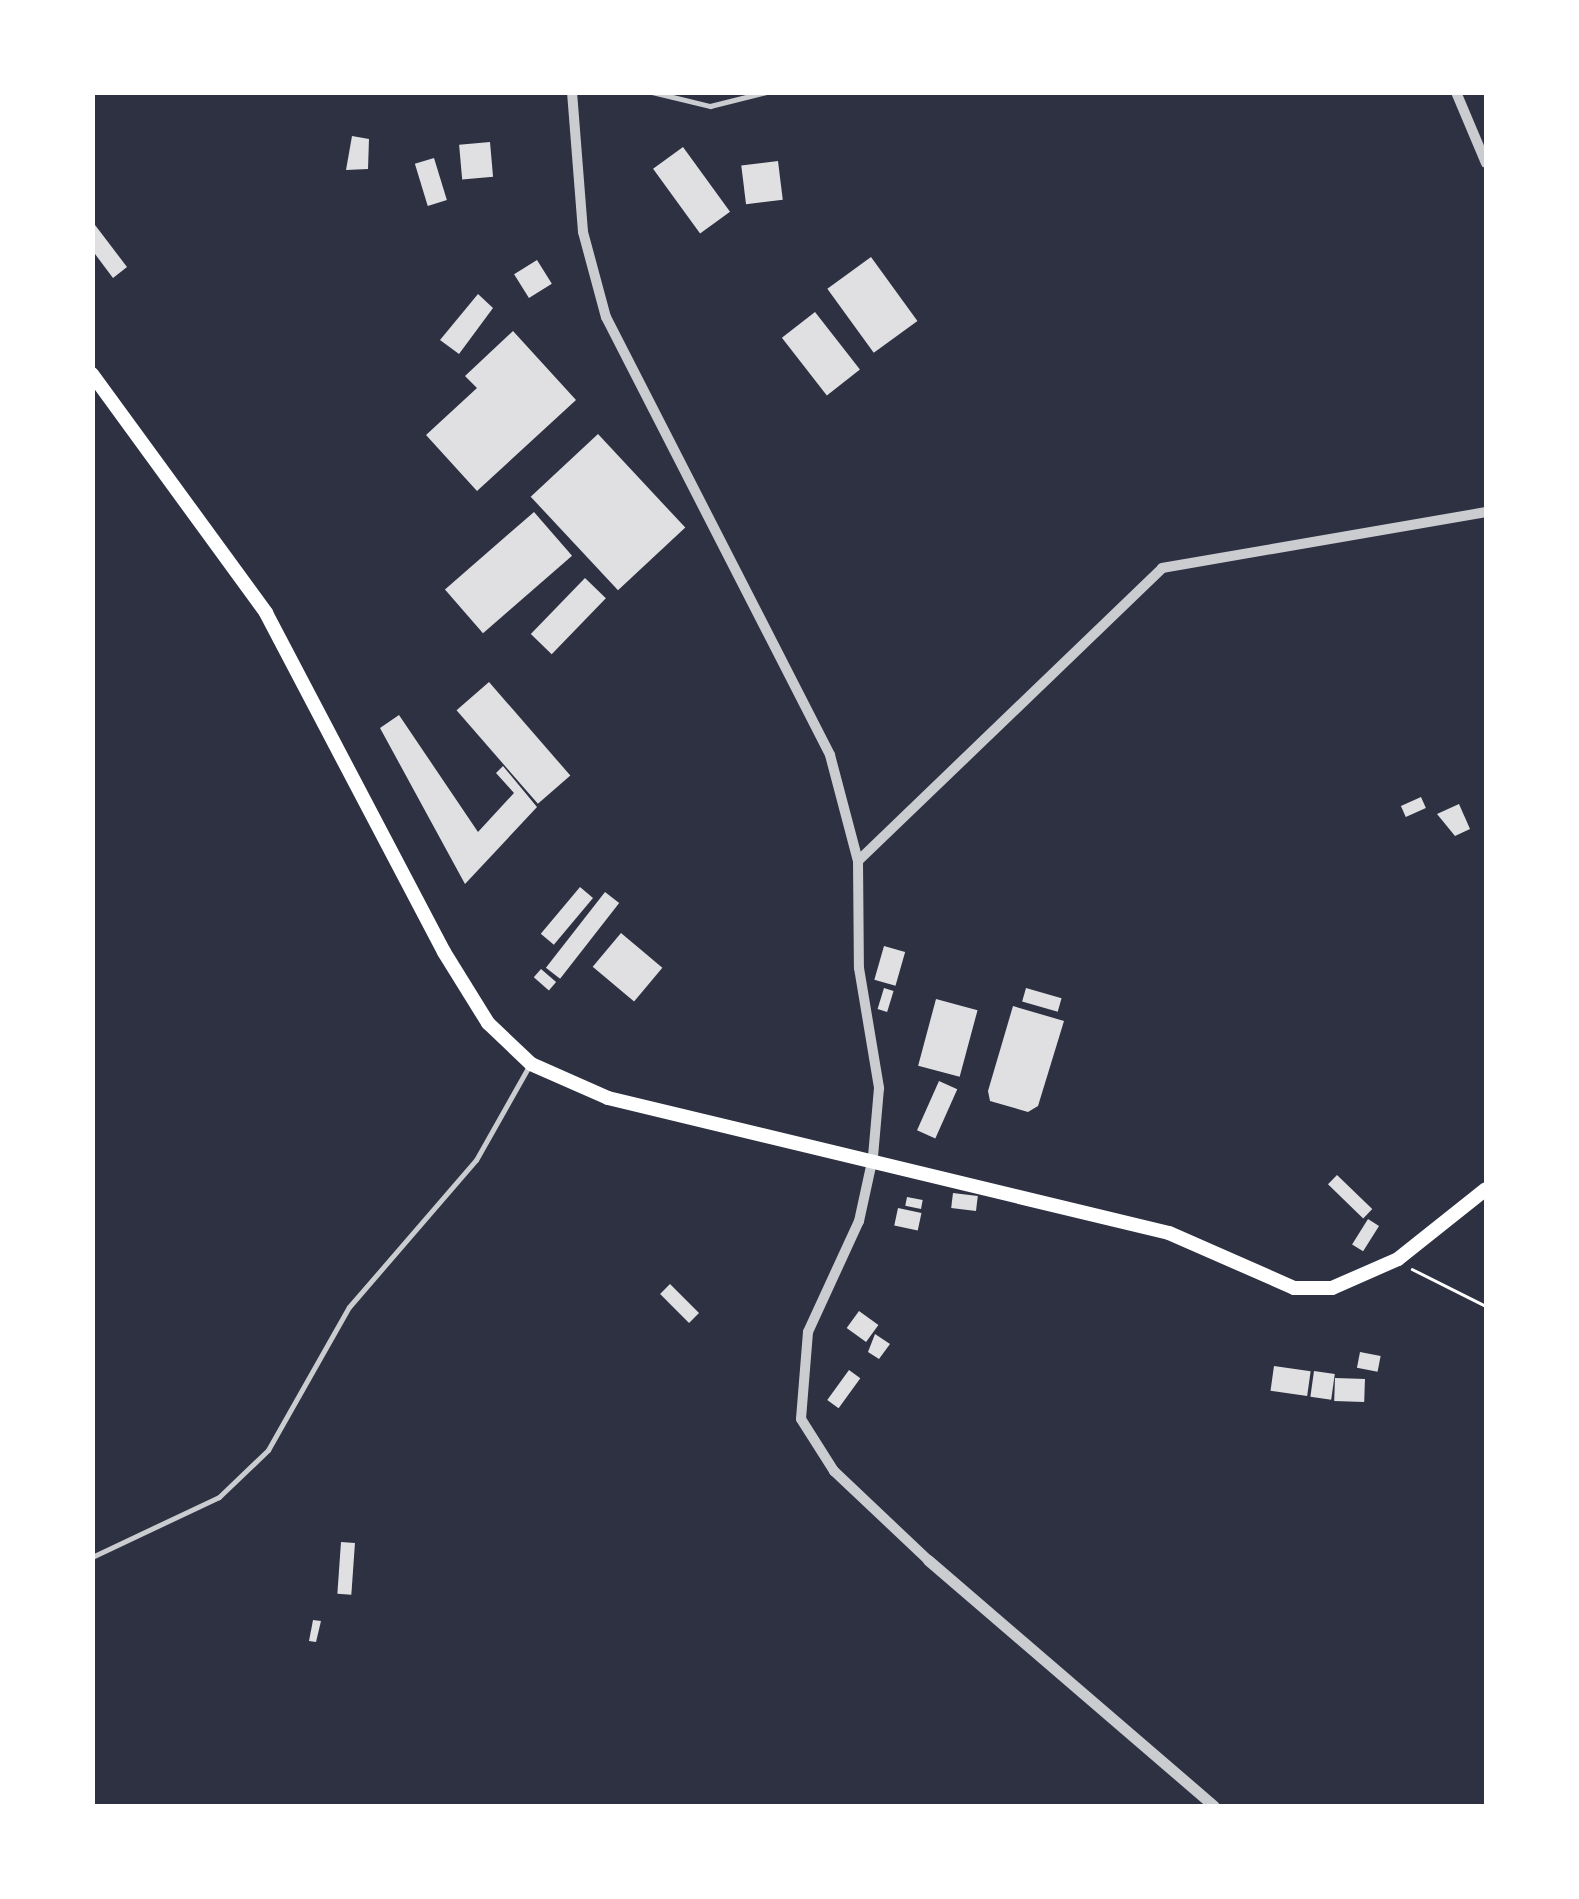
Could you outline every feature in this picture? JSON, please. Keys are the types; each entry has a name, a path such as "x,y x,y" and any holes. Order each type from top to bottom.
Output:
{"main road":[{"path":"92,374 266,613 444,952 488,1022 531,1064 608,1098 873,1157 1168,1234 1294,1288 1332,1288 1398,1260 1486,1189"}],"street":[{"path":"572,92 583,232 606,317 824,742 858,861 859,968 879,1088 873,1157 859,1222 808,1332 801,1419 834,1471 928,1560 1214,1806"},
{"path":"1456,92 1486,163"},
{"path":"858,861 1162,568 1486,512"}],"lane":[{"path":"652,92 710,106 766,92"},
{"path":"92,1557 219,1497 268,1450 349,1307 476,1160 531,1064"}],"path":[{"path":"1398,1260 1486,1306"}],"building":[{"path":"352,136 369,139 368,169 346,170"},
{"path":"490,142 493,177 462,180 459,145"},
{"path":"683,147 730,212 700,233 653,169"},
{"path":"434,158 447,200 428,206 415,164"},
{"path":"778,161 783,200 746,204 741,166"},
{"path":"92,221 127,267 113,278 92,250"},
{"path":"871,257 917,321 874,353 827,289"},
{"path":"537,260 552,284 529,298 514,274"},
{"path":"478,294 493,308 459,354 440,340"},
{"path":"815,312 860,370 827,395 782,338"},
{"path":"513,331 576,400 477,491 426,435 477,388 465,376"},
{"path":"598,434 685,528 618,590 531,497"},
{"path":"534,512 572,556 483,633 445,589"},
{"path":"585,578 606,598 552,654 531,634"},
{"path":"489,682 570,776 538,804 457,710"},
{"path":"399,715 478,832 514,793 496,773 503,766 537,807 465,884 380,728"},
{"path":"1421,797 1426,808 1406,817 1401,806"},
{"path":"1459,804 1470,829 1455,836 1437,814"},
{"path":"580,887 593,898 554,945 541,934"},
{"path":"605,892 619,903 560,979 546,968"},
{"path":"621,933 662,968 634,1001 593,967"},
{"path":"884,946 905,952 896,986 874,980"},
{"path":"541,969 556,982 549,990 534,977"},
{"path":"884,988 894,991 887,1012 878,1009"},
{"path":"1026,988 1062,998 1058,1012 1022,1001"},
{"path":"936,999 978,1010 960,1077 918,1066"},
{"path":"1013,1006 1064,1021 1038,1106 1028,1112 990,1101 988,1091"},
{"path":"939,1081 957,1089 935,1138 917,1130"},
{"path":"1337,1175 1372,1209 1363,1218 1328,1184"},
{"path":"953,1193 978,1196 976,1211 951,1208"},
{"path":"907,1197 923,1200 921,1209 905,1206"},
{"path":"898,1208 921,1213 918,1231 894,1226"},
{"path":"1368,1219 1379,1226 1363,1251 1352,1244"},
{"path":"670,1284 699,1313 689,1323 660,1294"},
{"path":"859,1311 878,1325 866,1342 847,1328"},
{"path":"875,1334 890,1344 879,1359 868,1352"},
{"path":"1360,1352 1381,1356 1378,1372 1357,1368"},
{"path":"1274,1366 1311,1371 1307,1396 1271,1391"},
{"path":"849,1370 860,1378 839,1408 827,1400"},
{"path":"1314,1371 1335,1374 1331,1400 1310,1397"},
{"path":"1335,1378 1365,1379 1364,1402 1334,1401"},
{"path":"341,1542 355,1543 351,1595 337,1594"},
{"path":"313,1620 321,1621 316,1642 309,1641"}]}
